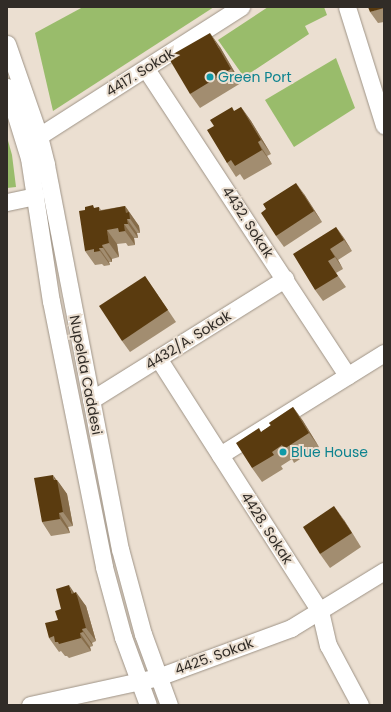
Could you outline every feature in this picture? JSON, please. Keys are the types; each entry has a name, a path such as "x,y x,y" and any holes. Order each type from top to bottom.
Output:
{"street":[{"name":"4417. Sokak","path":"39,136 241,7"},
{"path":"347,7 384,125"},
{"name":"Nupelda Caddesi","path":"7,44 39,136 46,165 120,549 142,634 169,705"},
{"name":"4432. Sokak","path":"146,69 348,376"},
{"name":"Nupelda Caddesi","path":"7,87 29,158 52,309 104,567 123,637 148,705"},
{"path":"7,202 35,196"},
{"name":"4432/A. Sokak","path":"91,400 285,279"},
{"path":"220,455 384,354"},
{"name":"4428. Sokak","path":"158,358 320,611 328,645 360,705"},
{"name":"4425. Sokak","path":"30,705 158,677 291,628 384,571"}],"green space":[{"path":"83,7 214,7 53,111 35,33"},
{"path":"268,7 324,7 327,15 305,26 309,34 244,77 218,40"},
{"path":"336,58 355,108 294,147 265,100"},
{"path":"7,137 12,155 16,187 7,188"}],"building":[{"path":"368,7 384,7 384,8 370,12"},
{"path":"210,33 231,69 190,94 168,57"},
{"path":"232,107 234,111 241,107 261,140 258,142 262,150 235,166 231,160 227,163 207,130 214,126 210,120"},
{"path":"296,183 314,211 276,236 261,213 266,209 263,204"},
{"path":"93,205 94,208 99,207 99,211 125,206 126,213 129,212 130,219 127,219 128,224 124,224 125,231 119,232 118,228 107,230 109,243 102,245 103,248 99,248 100,251 94,252 94,249 85,251 79,211 85,210 85,207"},
{"path":"336,227 344,240 330,249 335,257 328,261 338,276 315,290 293,254"},
{"path":"145,276 168,310 122,341 99,306"},
{"path":"293,407 309,433 284,449 282,445 272,452 274,455 252,468 236,443 259,428 261,432 271,425 269,423"},
{"path":"53,475 54,480 57,480 63,512 59,513 60,519 42,522 34,478"},
{"path":"334,506 352,533 320,554 303,527"},
{"path":"69,585 72,594 76,592 86,628 82,629 83,632 80,633 81,638 59,644 58,642 55,642 54,636 49,638 45,623 58,620 55,611 61,609 56,589"}],"place":[{"name":"Green Port","path":"210,77"},
{"name":"Blue House","path":"283,452"}]}
